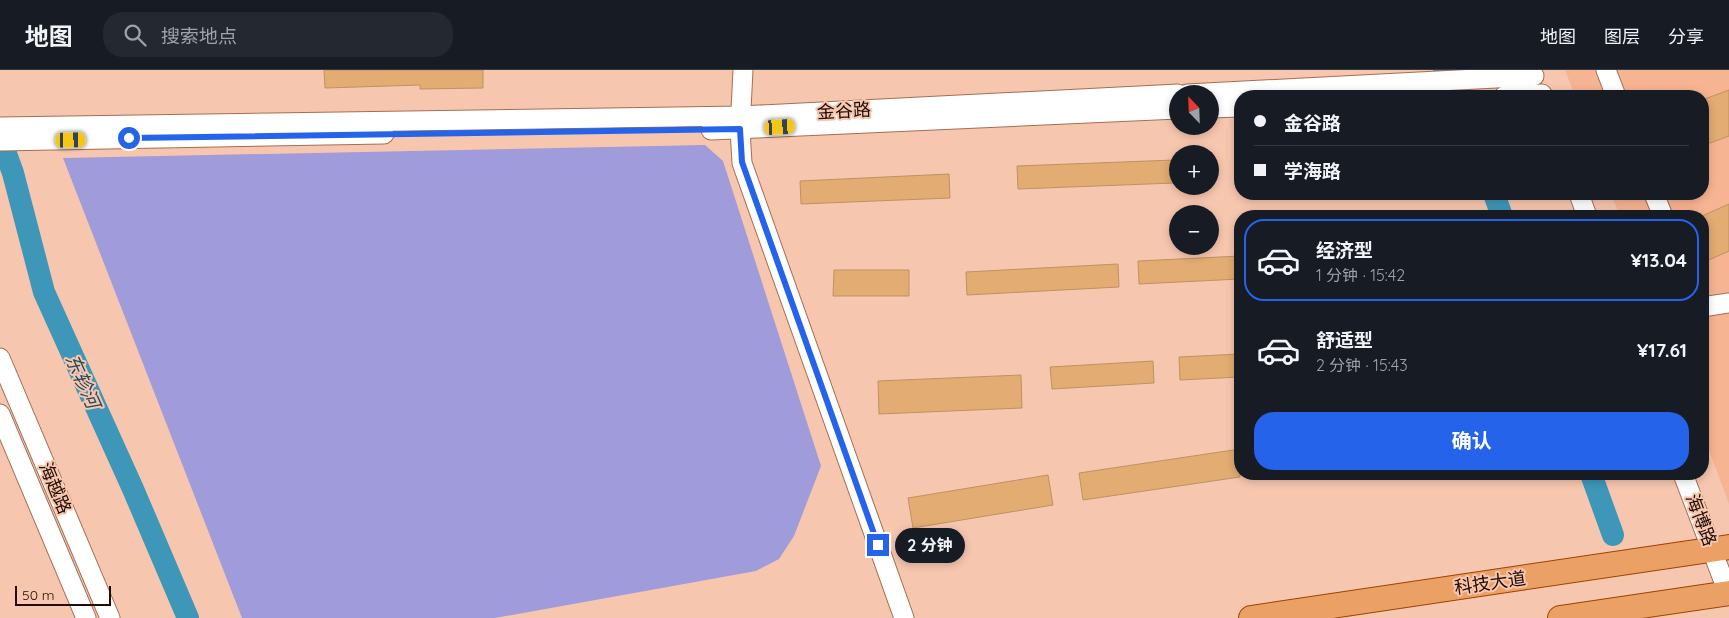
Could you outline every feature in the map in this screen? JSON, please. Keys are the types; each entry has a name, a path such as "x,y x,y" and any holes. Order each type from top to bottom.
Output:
{"main road":[{"name":"科技大道","path":"1251,618 1720,548"},
{"path":"1560,618 1729,593"}],"street":[{"path":"743,70 740,123 742,162 904,618"},
{"path":"1606,70 1614,90"},
{"path":"1264,90 1467,80 1533,73 1540,90"},
{"path":"1219,92 1234,92"},
{"name":"金谷路","path":"740,123 1169,95"},
{"path":"1219,107 1234,106"},
{"name":"金谷路","path":"0,127 31,133 740,123 1169,109"},
{"name":"金谷路","path":"0,141 31,133"},
{"path":"1709,306 1729,303"},
{"name":"海越路","path":"0,358 110,618"},
{"name":"海越路","path":"0,414 86,618"},
{"name":"海博路","path":"1687,480 1720,548 1729,593"}],"shaded area":[{"path":"1565,70 1729,70 1729,504 1709,450 1709,210 1618,210 1613,200 1709,200 1709,90 1573,90"},
{"path":"705,145 723,161 821,466 794,536 779,559 756,571 495,618 242,618 63,158"}],"building":[{"path":"324,70 483,70 483,88 420,89 420,85 325,88"},
{"path":"1729,90 1729,136 1709,143 1709,97"},
{"path":"1169,160 1169,183 1018,189 1017,166"},
{"path":"949,174 950,198 801,204 800,181"},
{"path":"1729,204 1729,251 1709,260 1709,213"},
{"path":"1234,256 1234,279 1139,284 1138,261"},
{"path":"1118,264 1119,287 967,295 966,272"},
{"path":"834,270 909,270 909,296 833,296"},
{"path":"1234,354 1234,377 1180,380 1179,357"},
{"path":"1153,361 1154,383 1052,389 1050,367"},
{"path":"1021,375 1022,408 879,414 878,381"},
{"path":"1234,450 1234,478 1083,500 1079,473"},
{"path":"1048,475 1053,505 913,528 908,498"}],"waterway":[{"path":"1444,70 1453,90"},
{"name":"东轸河","path":"0,137 13,173 44,292 133,489 188,618"},
{"path":"1496,200 1500,210"},
{"path":"1593,480 1613,535"}],"route":[{"path":"129,138 740,129 742,162 878,545"}]}
